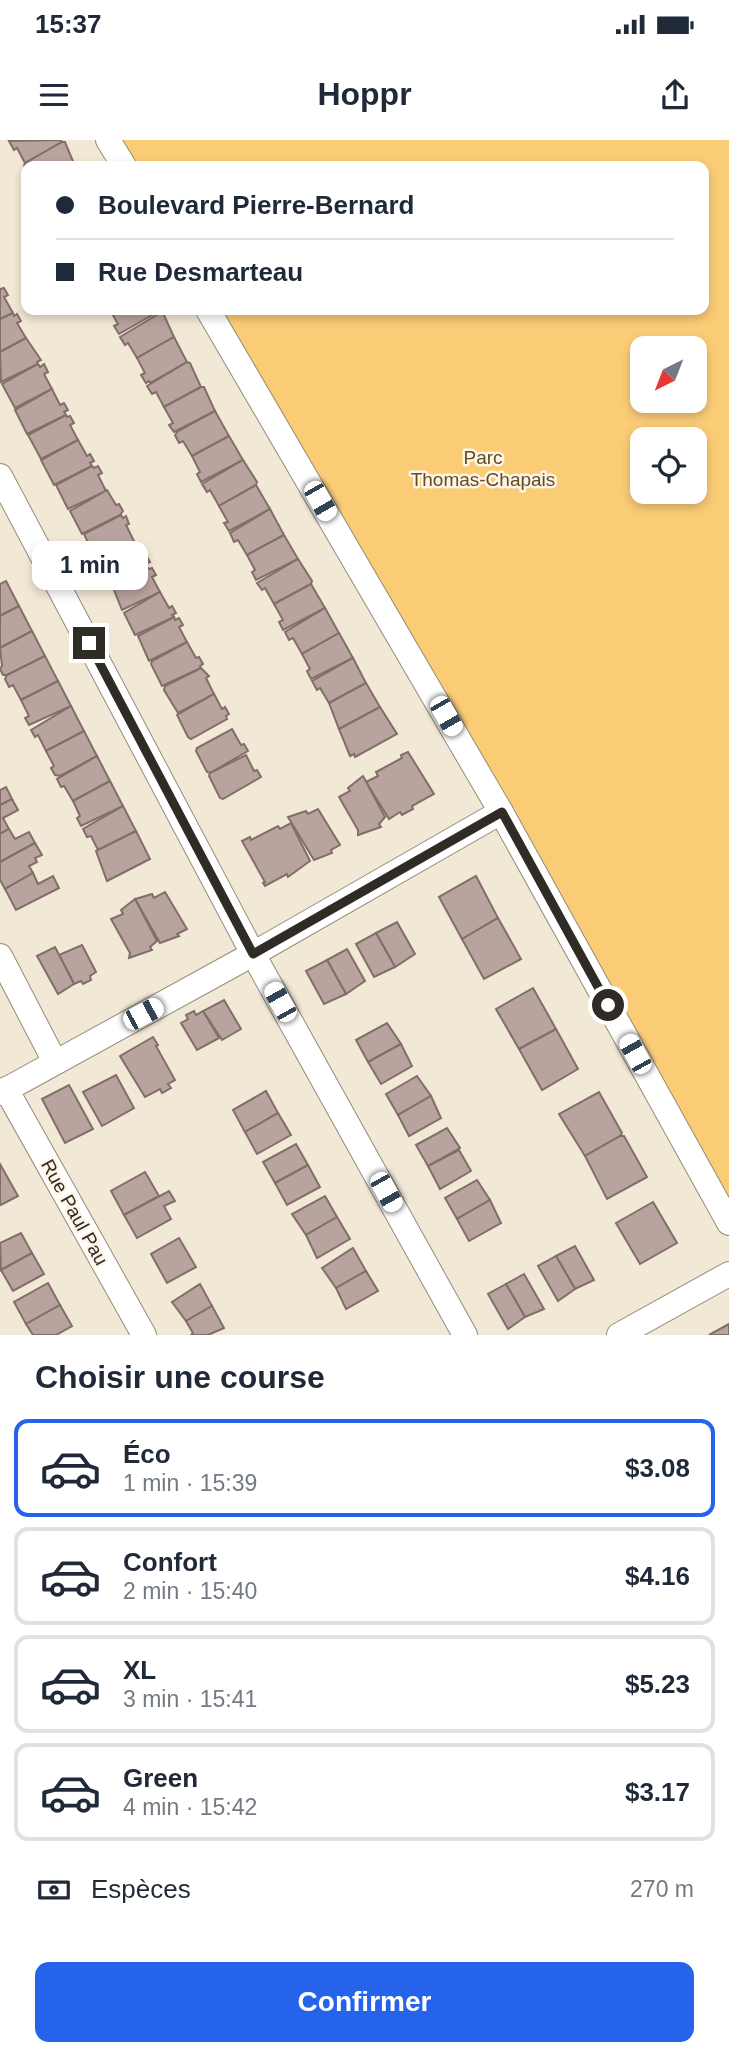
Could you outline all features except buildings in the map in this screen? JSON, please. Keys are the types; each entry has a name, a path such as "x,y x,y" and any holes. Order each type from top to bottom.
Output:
{"street":[{"path":"108,140 121,161"},
{"path":"211,315 502,812 729,1223"},
{"path":"0,476 253,954 465,1335"},
{"path":"3,1091 253,954 502,812"},
{"path":"0,956 55,1062"},
{"name":"Rue Paul Pau","path":"3,1091 144,1335"},
{"path":"619,1335 729,1275"}],"green space":[{"name":"Parc Thomas-Chapais","path":"108,140 729,140 729,1221 211,315 709,315 709,161 121,161"}],"route":[{"path":"89,643 253,954 502,812 608,1005"}]}
